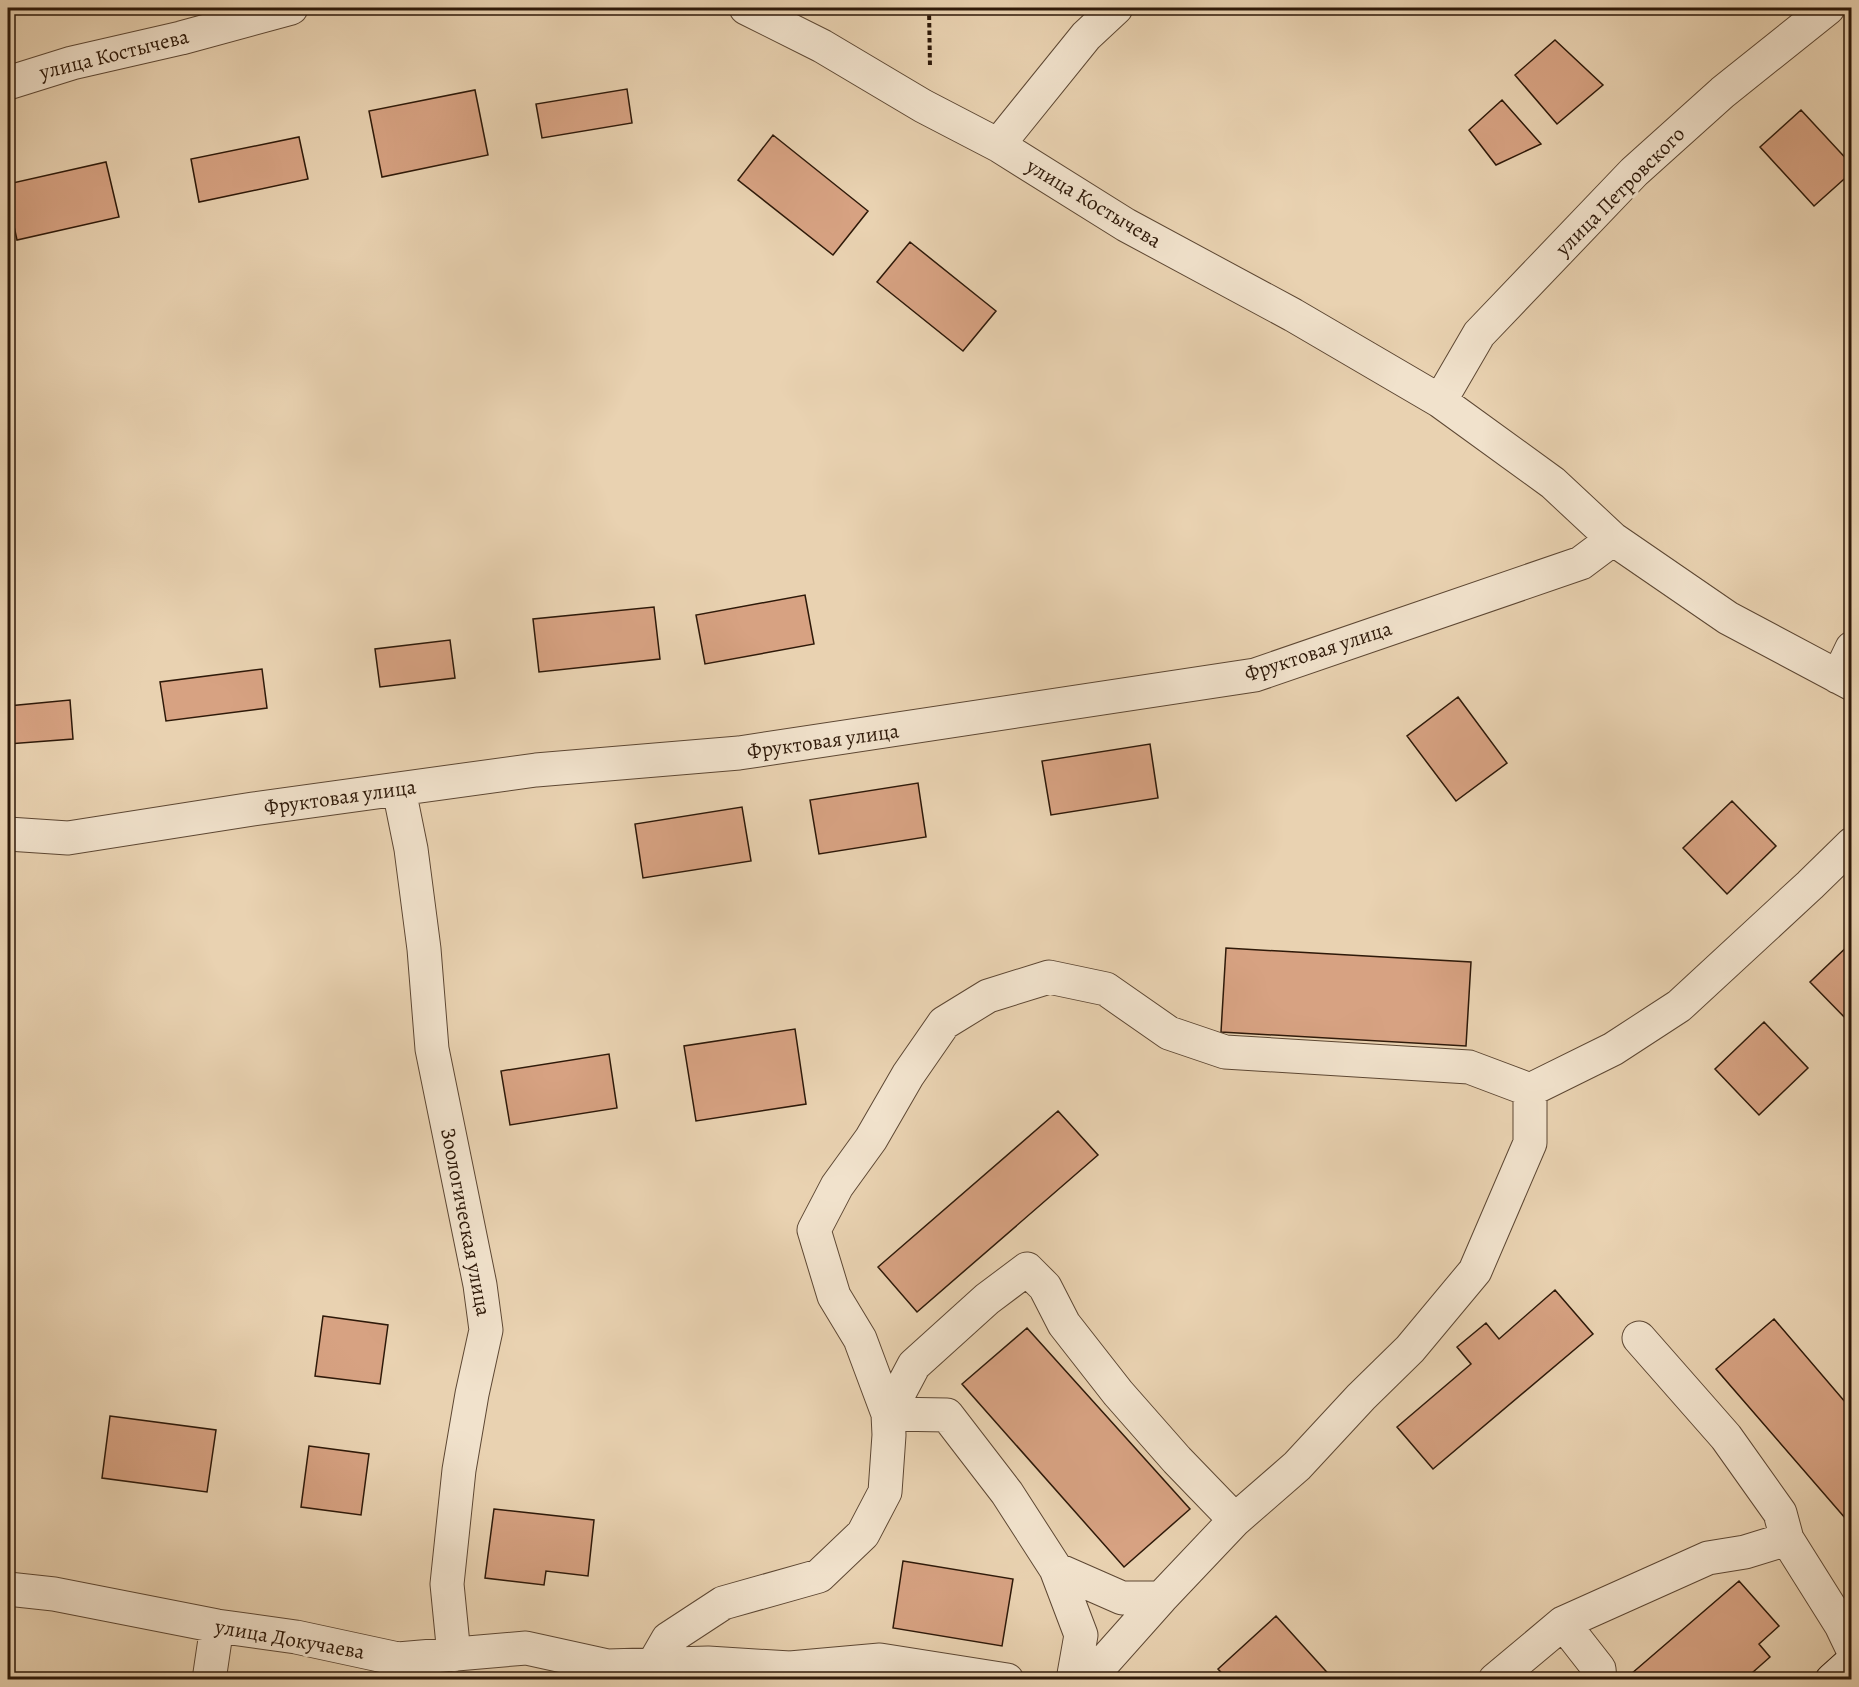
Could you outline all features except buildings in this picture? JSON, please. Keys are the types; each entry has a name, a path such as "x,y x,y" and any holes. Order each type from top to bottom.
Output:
{"street":[{"name":"улица Костычева","path":"8,83 72,63 181,38 291,8"},
{"name":"улица Костычева","path":"746,8 822,46 923,105 998,145 1126,225 1293,315 1440,401 1553,483 1613,539 1728,618 1845,681"},
{"path":"998,145 1086,36 1116,8"},
{"name":"улица Петровского","path":"1440,401 1479,334 1634,172 1723,92 1828,8"},
{"name":"Фруктовая улица","path":"8,834 68,838 253,809 536,770 739,753 1255,675 1581,563 1613,539"},
{"path":"1845,681 1851,648"},
{"name":"Зоологическая улица","path":"399,790 411,849 424,949 432,1049 480,1285 486,1330 459,1470 448,1573 447,1584 454,1655"},
{"path":"653,1665 668,1639 723,1604 819,1576 863,1534 885,1491 889,1435 888,1413 860,1339 834,1296 814,1230 837,1186 872,1139 908,1076 944,1023 988,996 1049,977 1106,989 1169,1033 1225,1052 1469,1067 1530,1090 1613,1049 1679,1005 1810,885 1851,844"},
{"path":"1088,1680 1235,1520 1297,1467 1361,1397 1410,1349 1475,1271 1530,1143 1530,1090"},
{"path":"888,1413 914,1365 987,1299 1027,1269 1045,1287 1064,1324 1118,1393 1177,1460 1235,1520"},
{"path":"1639,1338 1726,1437 1780,1513 1787,1539 1840,1625 1851,1648"},
{"path":"888,1413 947,1415 1007,1493 1056,1569 1081,1635 1073,1680"},
{"path":"1495,1680 1563,1623 1708,1558 1745,1552 1787,1539"},
{"path":"1056,1569 1122,1598 1161,1598"},
{"name":"улица Докучаева","path":"8,1589 54,1594 217,1626 296,1637 398,1659 526,1648 608,1666 708,1663 790,1668 880,1660 1007,1680"},
{"path":"1081,1635 1122,1598"},
{"path":"1563,1623 1599,1669 1600,1680"},
{"path":"209,1680 217,1626"},
{"path":"1832,1680 1851,1662"}],"path":[{"path":"923,105 930,79 929,8"}]}
